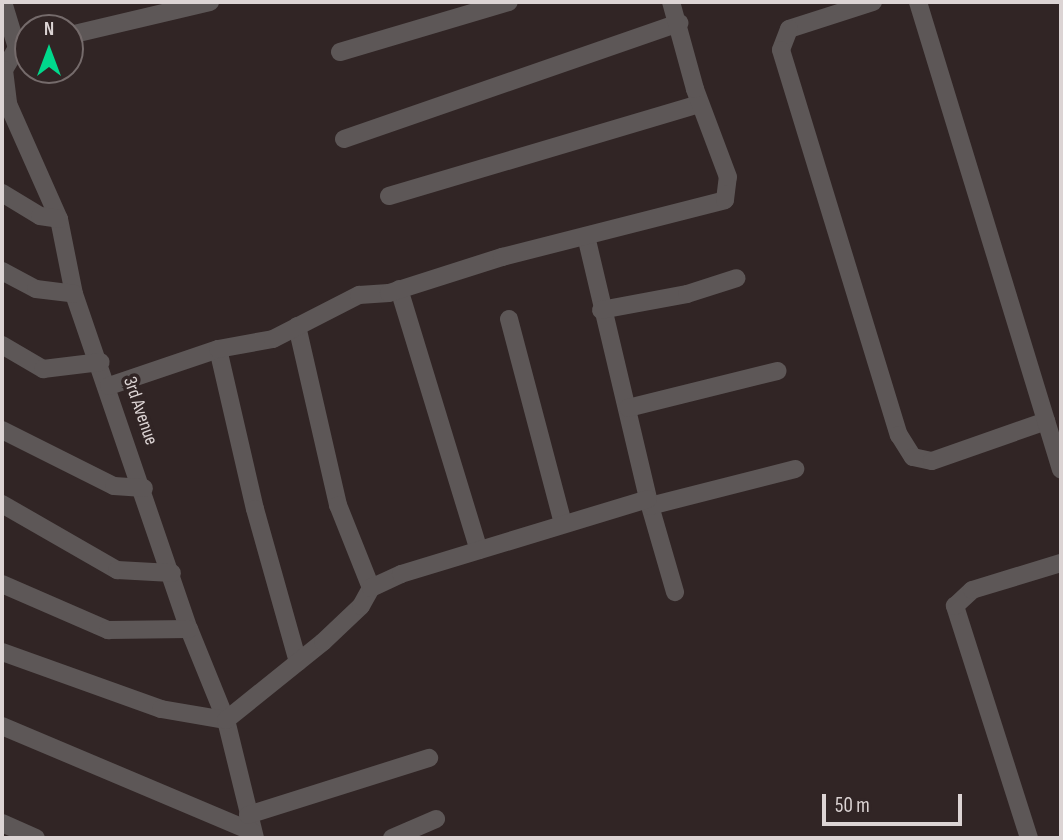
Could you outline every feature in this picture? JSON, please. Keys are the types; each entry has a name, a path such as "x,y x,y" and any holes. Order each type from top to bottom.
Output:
{"street":[{"name":"3rd Avenue","path":"3,2 14,28"},
{"path":"84,32 210,2"},
{"path":"340,52 509,2"},
{"path":"109,386 218,349 273,338 359,295 399,289 502,257 725,200 728,177 700,104 671,2"},
{"path":"873,2 789,29 781,50 899,435 913,457 932,461 1046,421"},
{"path":"918,2 1061,470"},
{"path":"344,139 679,23"},
{"name":"3rd Avenue","path":"14,57 4,70 4,97 60,219 74,294 101,362 189,629 226,720 252,828"},
{"path":"389,196 700,104"},
{"path":"2,193 28,211 60,219"},
{"path":"586,236 601,310 628,408 649,503 675,592"},
{"path":"2,271 36,289 74,294"},
{"path":"601,310 687,294 737,278"},
{"path":"399,289 479,550"},
{"path":"509,319 564,524"},
{"path":"297,326 338,505 371,588"},
{"path":"2,345 43,369 101,362"},
{"path":"218,349 298,662"},
{"path":"628,408 778,371"},
{"path":"2,430 114,486 144,488"},
{"path":"2,652 161,709 226,720 347,621 371,588 564,524 795,469"},
{"path":"2,504 117,570 172,573"},
{"path":"1029,838 955,606 972,590 1061,564"},
{"path":"2,584 108,630 189,629"},
{"path":"2,726 252,828 429,758"},
{"path":"392,838 436,819"},
{"path":"2,823 36,838"}]}
